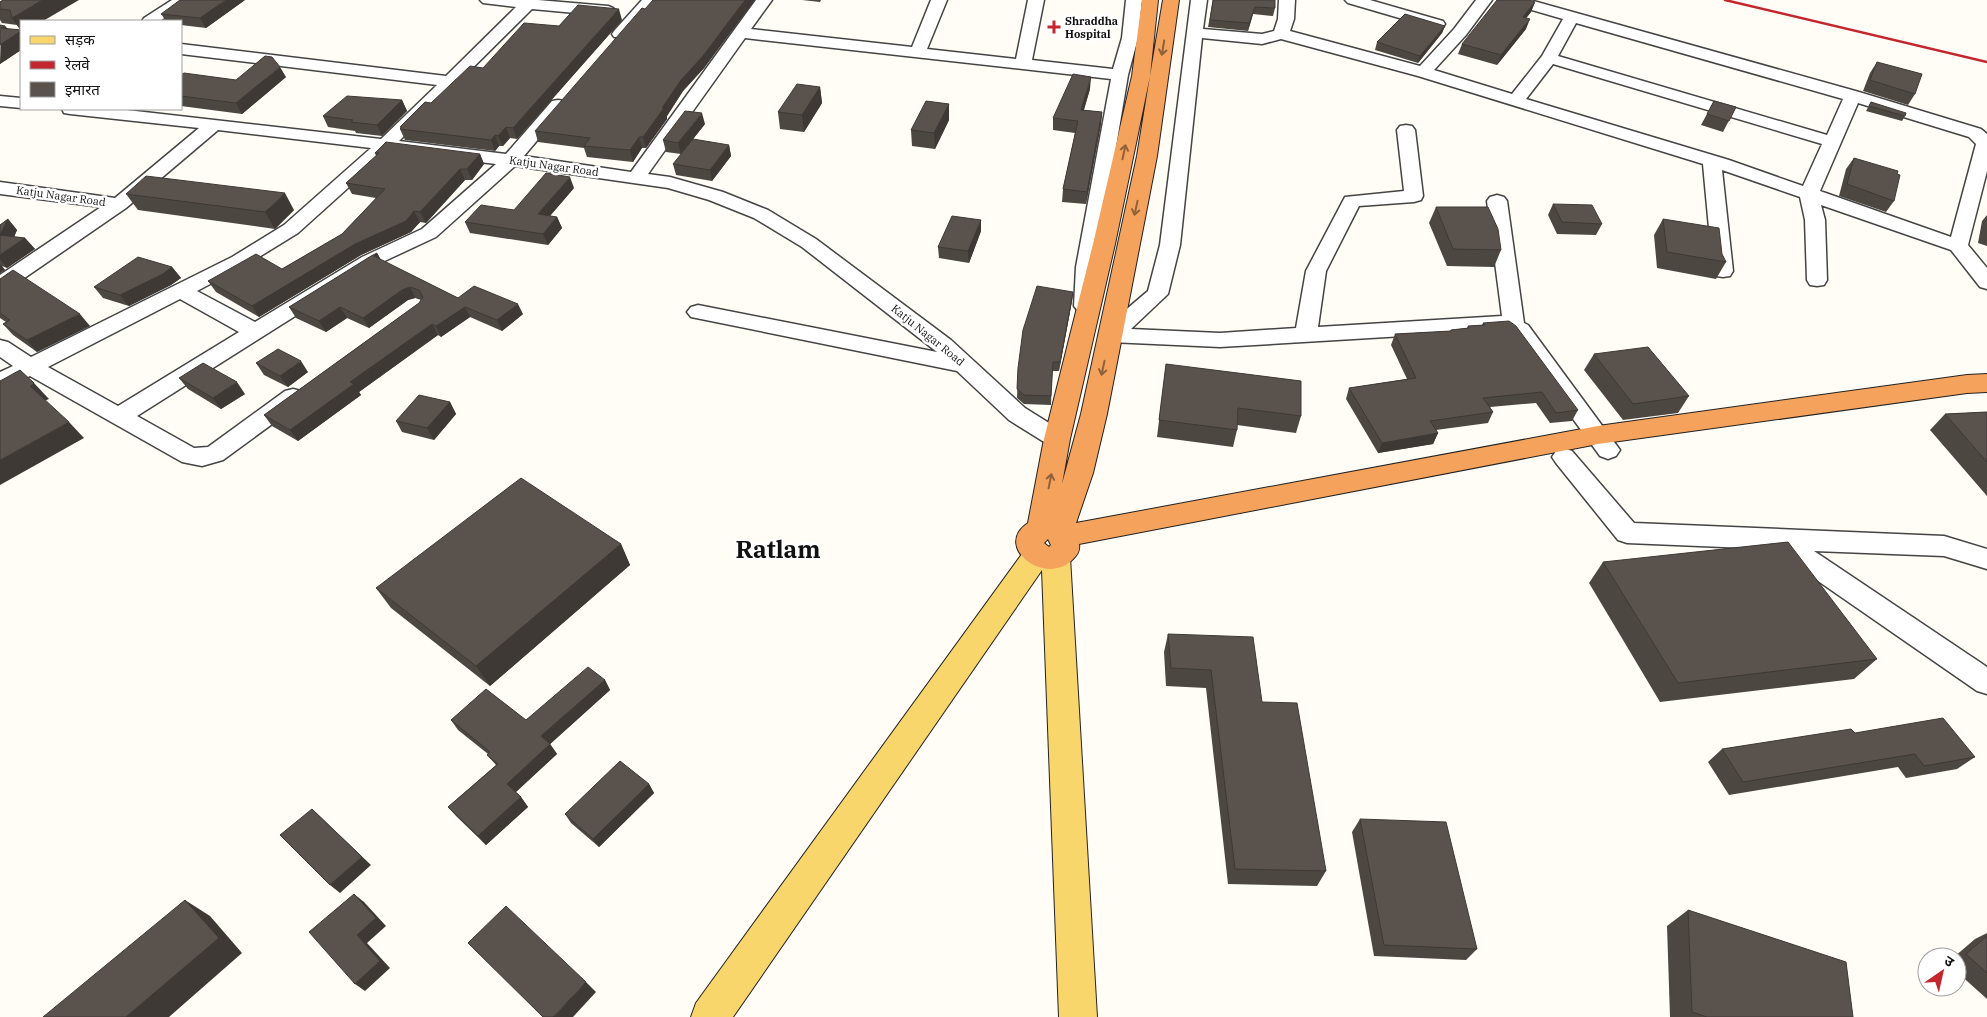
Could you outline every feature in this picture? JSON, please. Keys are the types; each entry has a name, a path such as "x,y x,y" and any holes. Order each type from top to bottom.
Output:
{"highway":[{"path":"1054,543 1057,439 1141,76 1150,0"},
{"path":"1054,543 1080,473 1110,335 1147,156 1171,0"},
{"path":"1054,543 1603,442 1957,385 1987,383"},
{"path":"1054,543 1564,457 1603,442 1987,395"}],"main road":[{"path":"710,1017 1054,543"},
{"path":"1054,543 1078,1017"}],"street":[{"path":"152,20 182,0"},
{"path":"488,0 638,14"},
{"path":"612,43 650,0"},
{"path":"636,178 764,0"},
{"path":"918,52 939,0"},
{"path":"1023,63 1036,0"},
{"path":"1084,328 1086,267 1120,75 1130,38 1134,0"},
{"path":"1110,335 1158,294 1170,245 1199,0"},
{"path":"1281,34 1286,19 1287,0"},
{"path":"1353,0 1461,30"},
{"path":"1424,72 1461,30 1484,0"},
{"path":"1513,0 1968,130 1984,141 1985,144 1958,246"},
{"path":"0,382 239,261 291,229 386,145 528,4"},
{"path":"1516,100 1549,58 1572,16"},
{"path":"741,33 1120,75"},
{"path":"1195,33 1262,39 1281,34 1424,72 1712,161 1958,246 1987,282"},
{"path":"182,50 449,81"},
{"path":"1549,58 1833,142"},
{"path":"119,416 369,261 430,233 511,160 568,94"},
{"path":"1817,280 1815,220 1809,194 1853,96"},
{"path":"0,101 20,103"},
{"path":"80,110 214,124"},
{"name":"Katju Nagar Road","path":"0,188 119,204 214,124 511,160 670,183 716,196 761,214 809,243 943,345 1017,414 1057,439"},
{"path":"1306,335 1316,271 1352,201 1414,196 1406,130"},
{"path":"1712,161 1723,271"},
{"path":"1497,201 1514,326"},
{"path":"0,286 119,204"},
{"path":"181,291 256,332"},
{"path":"698,312 965,365"},
{"path":"1110,335 1220,340 1507,323 1520,330 1603,442"},
{"path":"0,347 31,367 190,456 202,457 215,454 311,383"},
{"path":"1564,457 1627,533 1944,546 1987,559"},
{"path":"1777,539 1987,682"}],"building":[{"path":"3,0 42,0 12,18 10,10 0,9 0,2"},
{"path":"180,0 226,0 200,18 161,14"},
{"path":"653,0 745,0 703,56 681,80 643,137 639,137 630,150 584,146 590,138 535,131 642,8 645,9"},
{"path":"1213,0 1275,0 1275,8 1255,7 1249,23 1210,20"},
{"path":"1497,0 1529,0 1535,2 1523,17 1530,19 1501,55 1462,44"},
{"path":"578,5 619,9 513,128 506,127 498,136 495,135 491,140 400,129 425,102 431,103 470,66 483,68 524,23 559,26"},
{"path":"1405,14 1445,26 1420,56 1377,42"},
{"path":"0,25 5,26 1,28 20,30 20,32 0,45"},
{"path":"265,56 272,57 280,67 236,103 182,96 182,74 184,73 236,80"},
{"path":"1877,62 1922,74 1915,94 1870,80"},
{"path":"1073,74 1091,77 1081,110 1102,112 1087,192 1063,189 1078,121 1053,118"},
{"path":"797,84 820,87 802,115 778,112"},
{"path":"347,96 402,100 377,125 323,116"},
{"path":"926,101 949,104 934,133 911,130"},
{"path":"1714,101 1736,107 1729,121 1707,114"},
{"path":"1871,102 1906,113 1905,116 1869,106"},
{"path":"685,111 702,113 678,143 663,140"},
{"path":"693,139 729,145 710,170 673,164"},
{"path":"386,142 480,154 467,169 460,169 420,212 414,211 406,221 355,244 252,306 208,281 256,254 282,269 342,234 385,189 346,183 379,153 375,153"},
{"path":"1854,158 1898,171 1897,174 1900,175 1894,201 1847,184"},
{"path":"546,173 570,177 538,214 557,217 543,234 465,222 481,205 514,210"},
{"path":"146,176 285,193 265,212 126,194"},
{"path":"1553,204 1592,205 1602,224 1562,222"},
{"path":"1436,207 1488,207 1498,229 1501,250 1453,249"},
{"path":"952,216 981,220 968,251 938,247"},
{"path":"8,219 0,235 0,225"},
{"path":"1663,219 1719,228 1722,254 1726,262 1667,252"},
{"path":"0,235 25,238 0,255"},
{"path":"377,253 374,256 458,298 474,286 518,304 497,320 465,307 436,326 432,324 350,382 354,384 290,430 264,415 419,303 423,297 419,290 410,287 402,290 363,318 340,307 319,321 289,307"},
{"path":"138,257 172,267 163,274 120,295 94,287"},
{"path":"13,270 80,314 27,340 3,324 10,320 0,313 0,279"},
{"path":"1037,286 1073,292 1060,362 1053,362 1051,396 1024,395 1017,389 1023,330"},
{"path":"1509,321 1516,326 1578,410 1556,413 1542,392 1483,398 1493,412 1430,421 1438,433 1382,443 1349,388 1416,378 1395,334 1451,331 1469,328 1468,326 1485,325 1483,323"},
{"path":"1648,347 1689,396 1633,404 1594,354"},
{"path":"278,349 301,361 280,376 256,363"},
{"path":"203,363 237,382 213,398 179,378"},
{"path":"1166,364 1301,381 1301,416 1238,408 1237,430 1159,420"},
{"path":"20,370 34,383 30,386 69,422 0,460 0,381"},
{"path":"419,395 450,402 427,428 396,421"},
{"path":"1987,412 1987,462 1945,414"},
{"path":"521,478 621,544 476,666 376,588"},
{"path":"1788,542 1877,659 1678,683 1603,562"},
{"path":"1168,634 1253,637 1262,702 1297,703 1326,871 1235,869 1211,670 1171,668"},
{"path":"588,667 605,680 541,736 550,744 507,784 521,797 478,836 448,807 498,764 487,755 490,752 451,720 486,689 526,720"},
{"path":"1943,718 1975,757 1924,766 1915,754 1743,782 1722,749 1851,729 1855,733"},
{"path":"620,761 649,784 593,839 565,814"},
{"path":"312,809 362,857 330,885 280,835"},
{"path":"1360,819 1446,822 1477,949 1384,945"},
{"path":"354,894 376,918 357,935 380,961 355,984 309,932"},
{"path":"185,900 219,938 126,1017 43,1017"},
{"path":"506,906 586,982 553,1017 543,1017 468,943"},
{"path":"1688,910 1846,962 1853,1017 1707,1017 1692,1012"},
{"path":"1987,936 1987,973 1967,955"}],"railway":[{"path":"1725,0 1987,62"}],"place":[{"name":"Shraddha Hospital","path":"1054,27"}],"district":[{"name":"Ratlam","path":"778,550"}]}
